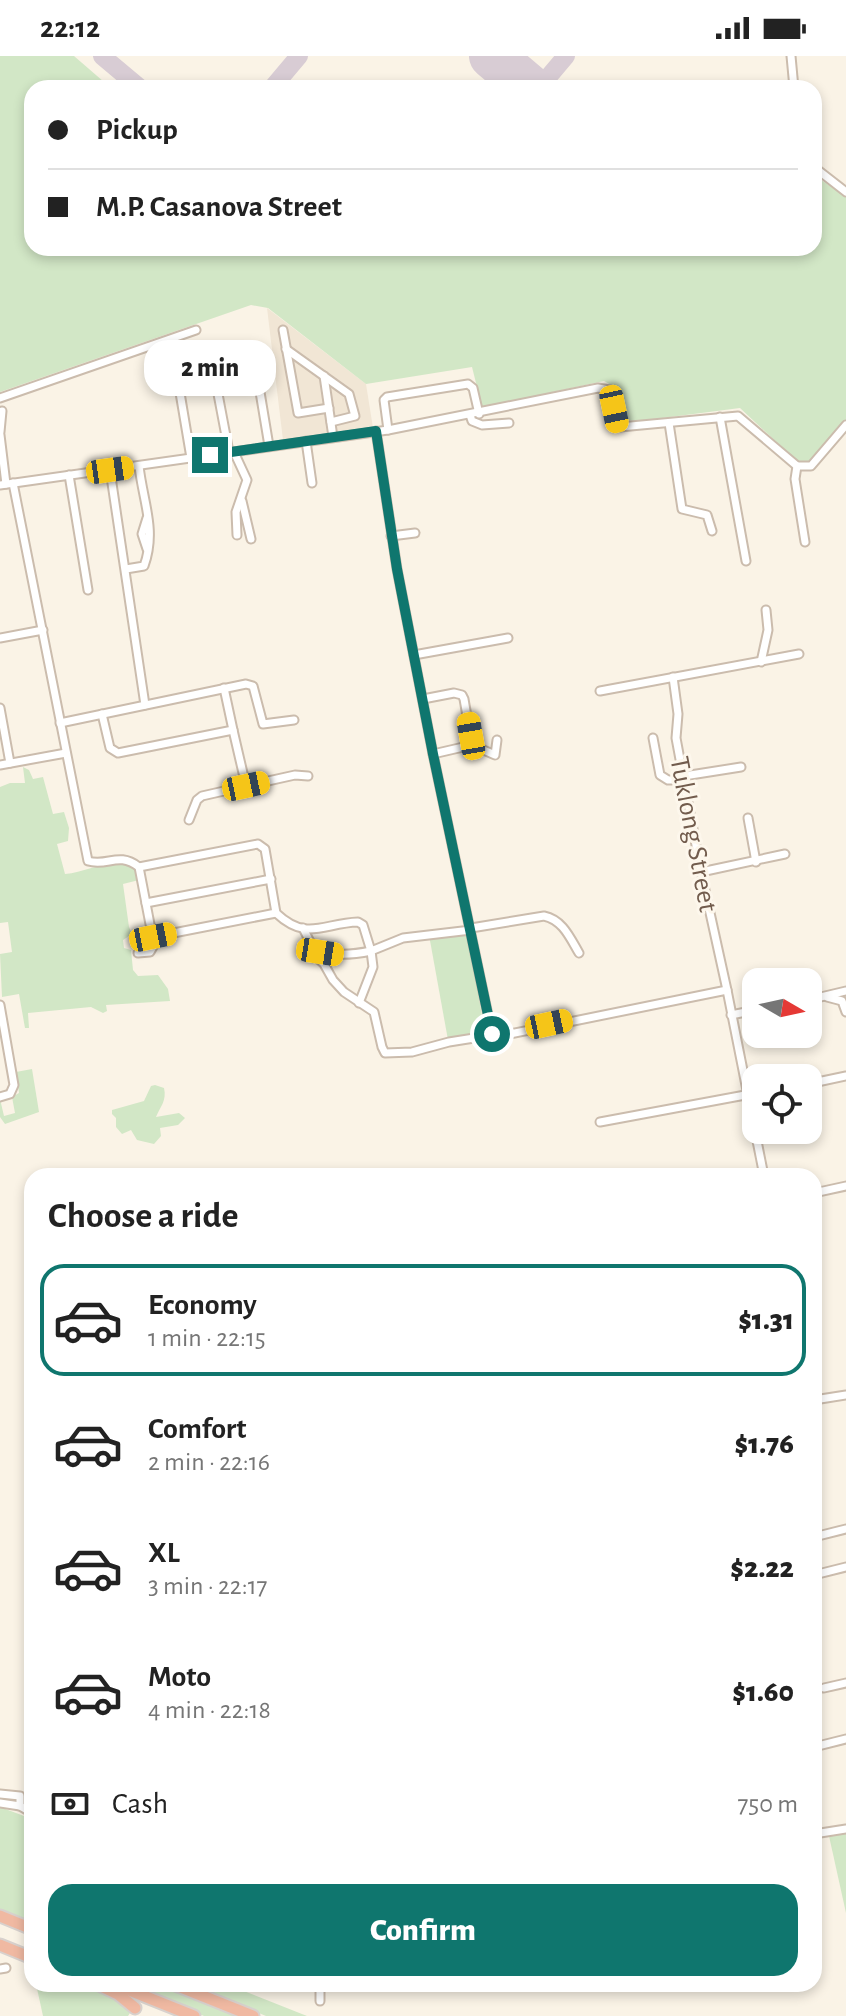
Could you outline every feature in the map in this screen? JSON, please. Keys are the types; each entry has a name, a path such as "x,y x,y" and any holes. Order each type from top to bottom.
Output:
{"highway":[{"path":"0,1916 24,1926"},
{"path":"0,1942 24,1952"},
{"path":"114,1992 135,2008"},
{"path":"134,1992 194,2016"},
{"path":"193,1992 253,2016"}],"street":[{"path":"788,57 792,80"},
{"path":"822,173 846,192"},
{"path":"0,398 196,330"},
{"path":"283,330 298,413 329,408"},
{"path":"191,458 176,369 246,346 252,348 269,446"},
{"path":"286,349 349,394 356,413 352,418 331,422"},
{"path":"211,357 232,452 246,476 236,512 237,535"},
{"path":"324,376 333,437"},
{"path":"388,430 384,400 387,397 468,384 473,388 475,414 472,421 477,424 509,423"},
{"path":"6,484 388,430 603,388 610,390 620,427 740,417 797,466 811,466 846,425"},
{"path":"2,411 0,434 6,484 43,630 88,861 100,863 122,859 139,867 258,844 265,849 276,913 296,929 317,930 358,922 363,925 373,967 359,1003"},
{"path":"720,417 746,561"},
{"path":"669,423 682,509 707,515 712,531"},
{"path":"376,431 391,536 433,754 493,1035"},
{"path":"306,441 312,483"},
{"path":"126,569 144,566 147,549 142,534 149,507 144,497 139,466"},
{"path":"797,466 795,479 805,542"},
{"path":"110,470 145,705"},
{"path":"69,475 88,590"},
{"path":"242,499 251,539"},
{"path":"391,536 415,533"},
{"path":"761,662 768,630 766,610"},
{"path":"0,638 43,630"},
{"path":"414,655 508,638"},
{"path":"600,691 799,654"},
{"name":"Tuklong Street","path":"673,677 678,714 676,738 742,1070"},
{"path":"60,723 246,684 253,686 263,724 294,720"},
{"path":"224,688 246,786"},
{"path":"423,699 454,693 462,695 472,745"},
{"path":"0,708 10,763"},
{"path":"102,714 110,748 118,753 233,730"},
{"path":"653,738 660,775 668,780 741,767"},
{"path":"433,754 472,745 495,755 497,740"},
{"path":"0,765 66,753"},
{"path":"189,820 197,800 202,796 295,775 308,776"},
{"path":"748,818 756,862"},
{"path":"701,872 785,854"},
{"path":"138,953 152,951 153,937 139,867"},
{"path":"146,903 271,879"},
{"path":"153,937 276,913"},
{"path":"314,950 336,955 371,951 403,938 544,916 560,923 579,953"},
{"path":"303,928 315,956 333,980 374,1012 385,1053 412,1052 449,1042 727,990"},
{"path":"822,997 846,991"},
{"path":"825,996 842,1001 846,1012"},
{"path":"0,1005 14,1085 10,1094 0,1097"},
{"path":"731,1015 742,1013"},
{"path":"822,1081 846,1076"},
{"path":"600,1122 742,1096"},
{"name":"Tuklong Street","path":"757,1144 762,1168"},
{"path":"822,1191 846,1186"},
{"path":"822,1399 846,1395"},
{"path":"822,1535 846,1529"},
{"path":"822,1573 846,1567"},
{"path":"824,1688 846,1684"},
{"path":"822,1745 846,1739"},
{"path":"0,1794 20,1796 18,1806"},
{"path":"0,1803 24,1809"},
{"path":"822,1833 846,1829"},
{"path":"320,1992 320,2001"}],"shaded area":[{"path":"267,308 366,384 373,428 283,440"}],"green space":[{"path":"0,56 74,56 102,80 24,80 24,256 822,256 822,180 846,197 846,422 808,465 800,464 740,408 639,421 622,420 613,386 604,381 482,407 472,367 366,384 268,308 251,305 0,392"},
{"path":"23,767 29,770 33,779 43,777 53,814 64,812 69,828 68,841 57,844 65,874 110,864 128,865 137,870 139,880 123,884 132,934 123,940 124,948 131,950 133,970 138,976 158,975 168,989 170,1001 106,1005 107,1011 103,1013 91,1007 28,1013 29,1028 25,1028 19,994 2,997 0,954 12,952 8,922 0,923 0,787 25,783"},
{"path":"468,933 485,1033 448,1040 429,935"},
{"path":"32,1069 39,1112 5,1124 0,1117 0,1099 4,1116 15,1113 12,1097 19,1093 16,1072"},
{"path":"151,1086 164,1088 165,1093 156,1117 179,1113 185,1118 178,1125 160,1128 161,1136 154,1144 137,1140 131,1130 122,1134 116,1127 112,1110 144,1101"},
{"path":"0,1807 24,1816 24,1921 0,1911"},
{"path":"846,1832 846,1913 829,1836"},
{"path":"38,1992 108,1992 122,2002 130,2013 128,2016 43,2016"},
{"path":"144,1992 181,1992 242,2016 204,2016"},
{"path":"208,1992 246,1992 307,2016 266,2016"}],"taxiway":[{"path":"102,56 130,80"},
{"path":"279,80 299,56"},
{"path":"546,80 566,56"}],"runway":[{"path":"492,56 520,80"}],"route":[{"path":"210,455 376,431 397,569 492,1034"}]}
